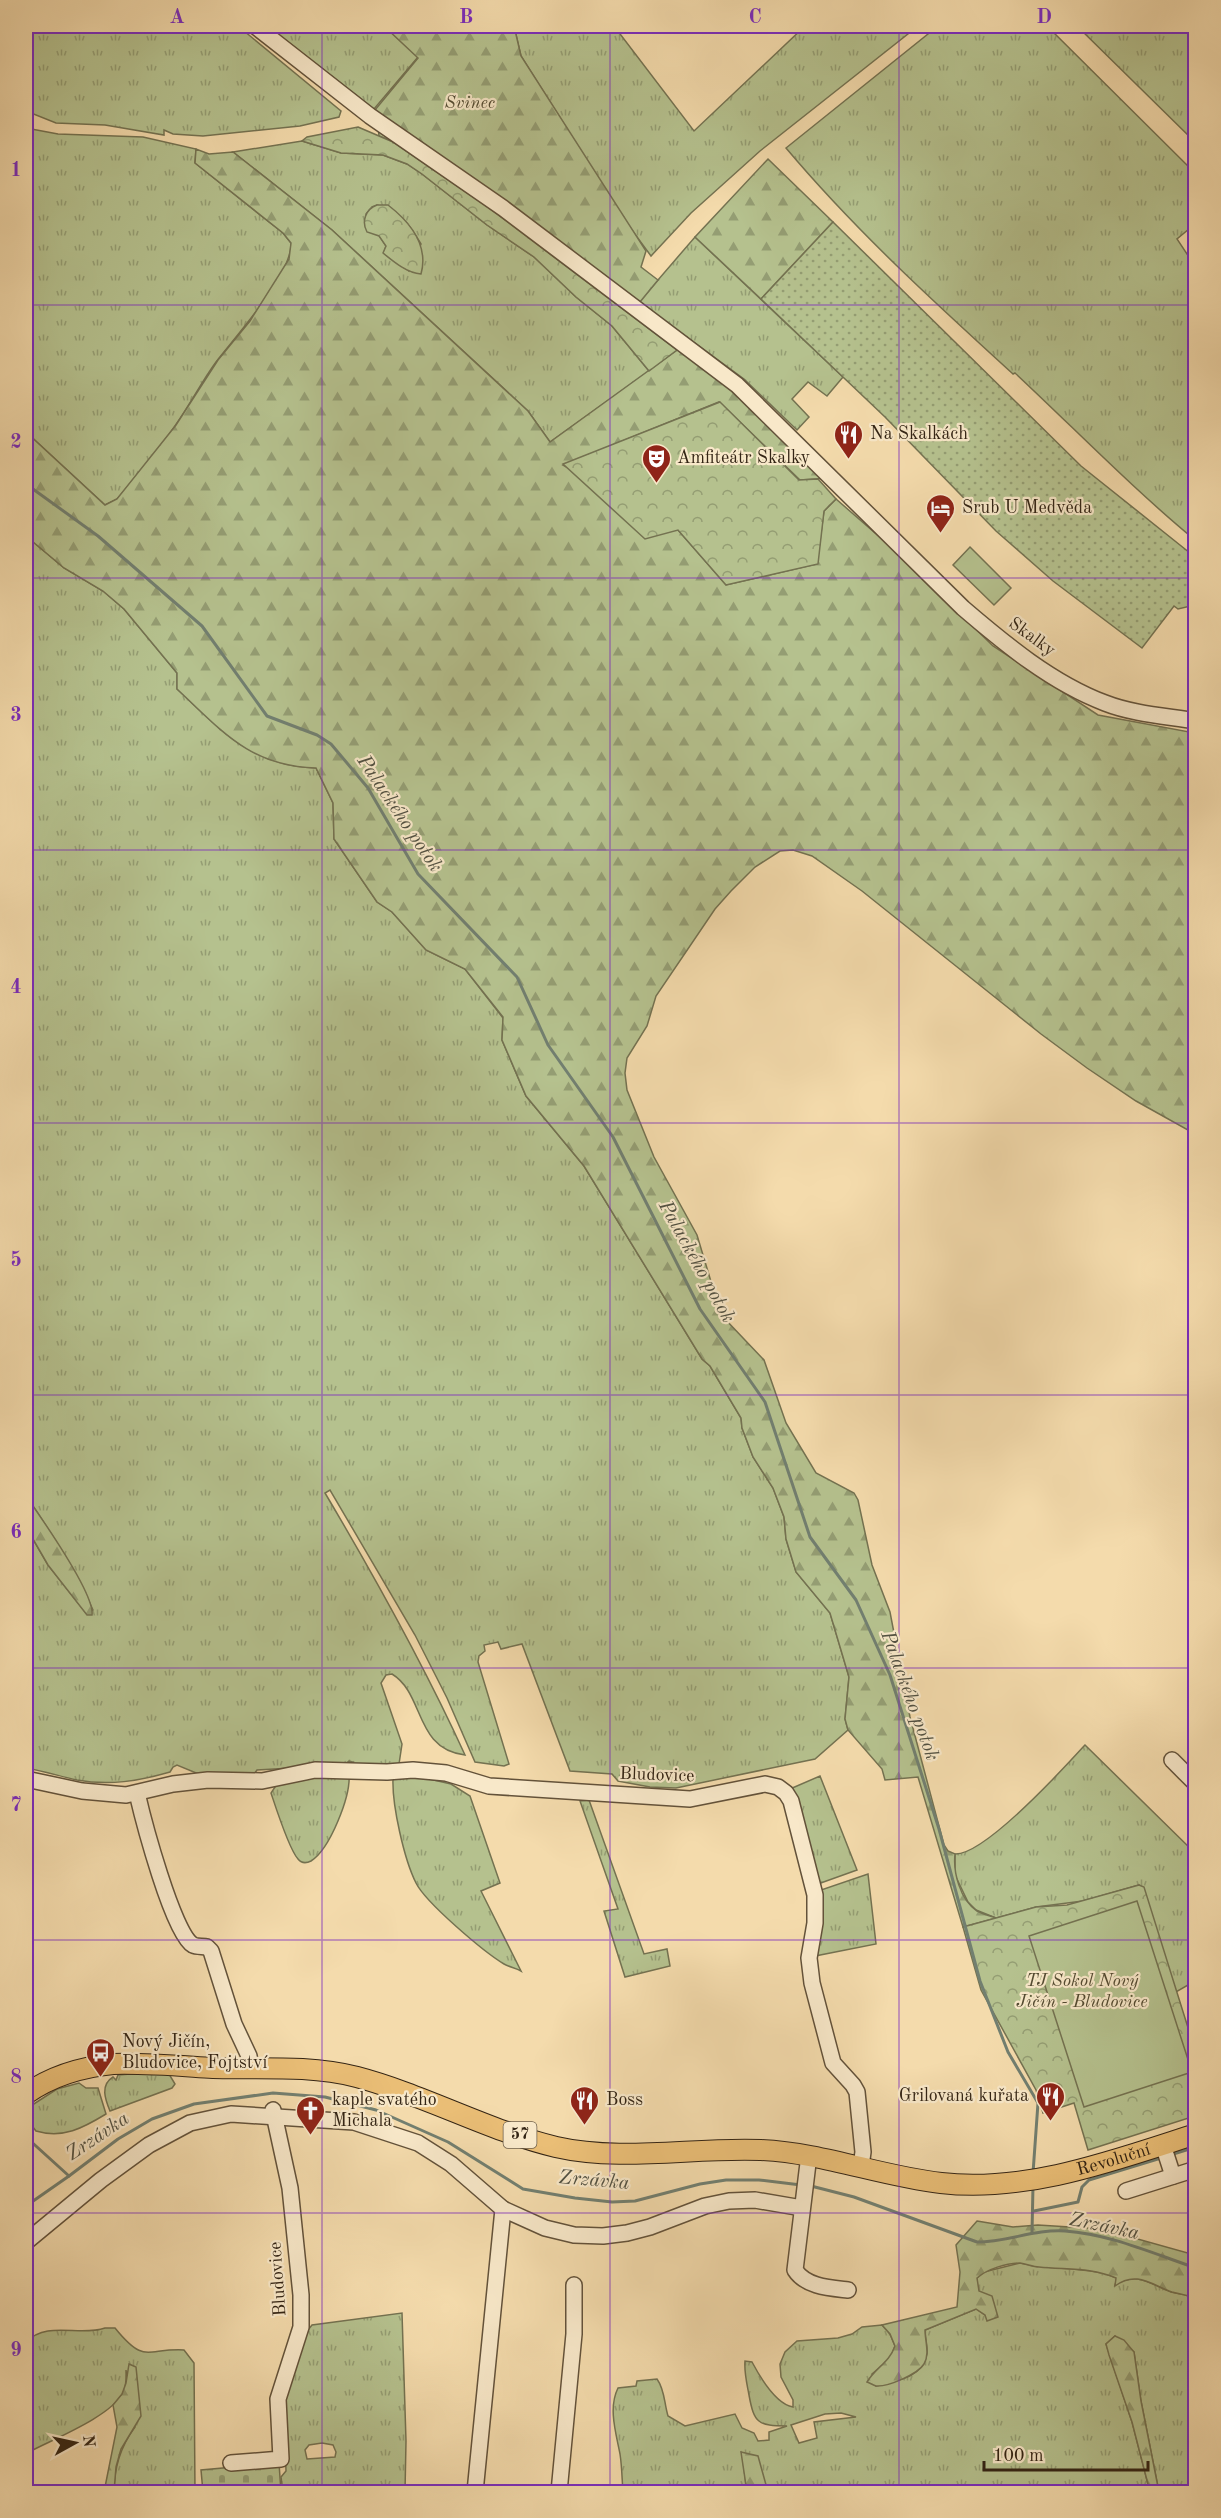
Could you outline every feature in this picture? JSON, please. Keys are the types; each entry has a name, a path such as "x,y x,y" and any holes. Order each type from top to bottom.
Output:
{"main road":[{"name":"57","path":"27,2090 64,2073 99,2065 144,2063 302,2069 354,2076 430,2101 528,2138 567,2149 603,2152 745,2149 808,2164 861,2166"},
{"name":"Revoluční","path":"861,2166 941,2183 977,2184 1033,2179 1166,2152 1196,2134"}],"street":[{"name":"Skalky","path":"255,26 370,116 503,208 737,385 963,608 996,636 1034,664 1082,693 1106,704 1147,714 1196,721"},
{"path":"1172,1760 1196,1784"},
{"name":"Bludovice","path":"26,1779 82,1791 126,1795 196,1781 262,1781 315,1770 387,1772 413,1770 446,1773 489,1786 690,1799 765,1784 778,1786 791,1801 814,1889 815,1923 809,1958 810,1978 831,2059 857,2092 863,2152 861,2166"},
{"path":"137,1793 155,1862 172,1907 190,1942 196,1946 207,1947 211,1951 234,2024 249,2056 251,2068"},
{"path":"26,2242 149,2145 190,2123 231,2114 273,2113 354,2122 418,2144 451,2164 503,2209 545,2228 574,2235 603,2236 650,2227 705,2206 729,2201 802,2203"},
{"name":"Bludovice","path":"231,2463 281,2459 278,2399 301,2327 301,2295 290,2188 273,2113"},
{"name":"Revoluční","path":"1166,2152 1173,2176"},
{"path":"808,2164 796,2272 803,2279 821,2286 848,2290"},
{"name":"Revoluční","path":"1126,2191 1196,2169"},
{"path":"475,2493 503,2209"},
{"path":"559,2493 574,2334 574,2285"}],"green space":[{"path":"26,26 238,26 341,111 339,117 300,126 203,136 173,134 164,130 164,135 105,125 56,123 26,111"},
{"path":"288,26 384,26 418,57 374,109 278,34"},
{"name":"Svinec","path":"384,26 514,26 521,56 646,251 641,267 658,280 640,302 737,385 829,478 800,480 719,402 563,465 678,530 726,585 817,564 824,511 836,499 890,546 993,646 1098,715 1195,733 1195,1134 1136,1101 1087,1068 862,891 812,856 793,850 780,851 755,867 715,909 656,996 647,1026 627,1058 625,1073 627,1090 654,1157 697,1235 718,1305 725,1319 764,1360 786,1423 816,1473 854,1493 858,1500 872,1565 890,1612 910,1717 944,1845 948,1851 955,1854 955,1869 966,1900 977,1911 996,1918 963,1927 918,1777 885,1780 882,1769 848,1730 845,1719 849,1677 830,1613 796,1572 786,1539 784,1517 773,1488 753,1457 742,1428 741,1418 710,1366 702,1359 584,1166 526,1096 502,1040 503,1017 465,969 426,950 392,912 377,902 334,839 333,803 316,768 273,761 239,744 224,732 177,689 177,673 124,609 103,591 64,568 26,536 26,432 105,505 117,499 176,425 218,360 250,321 289,259 291,243 283,233 195,163 196,149 209,154 233,152 332,230 528,411 550,442 677,350 489,207 393,142 379,136 378,126 370,116 418,58"},
{"path":"514,26 614,26 694,131 805,26 918,26 760,151 691,213 651,256 623,218 521,56"},
{"path":"938,26 1047,26 1195,173 1195,224 1177,239 1195,266 1195,540 1149,500 867,237 786,148"},
{"path":"1077,26 1195,26 1195,142"},
{"path":"358,127 393,142 489,208 677,350 649,371 612,326 576,297 534,257 487,225 407,164 383,155 341,153 302,141 307,137"},
{"path":"26,128 58,134 143,137 196,149 195,163 283,233 291,243 283,271 273,287 216,362 170,433 117,499 105,505 26,432"},
{"path":"302,141 341,153 383,155 407,164 487,225 534,257 576,297 612,326 649,371 550,442 528,411 332,230 233,152","holes":["377,205 393,211 404,219 421,244 409,271 384,253 386,246 366,214"]},
{"path":"768,159 833,222 761,299 695,237"},
{"path":"377,205 388,205 404,219 416,235 422,253 421,274 406,269 383,253 386,246 379,236 367,232 364,224 366,216 370,209"},
{"path":"833,222 1081,466 1195,557 1195,605 1178,609 1174,606 1142,648 1053,581 996,531 885,417 761,299"},
{"path":"695,237 843,377 827,396 808,382 792,399 809,417 797,430 744,379 639,302"},
{"path":"720,402 799,480 818,479 836,499 824,511 818,564 726,585 678,530 645,539 563,464"},
{"path":"26,536 64,568 103,591 124,609 177,673 177,689 223,731 255,753 273,761 316,768 333,803 334,839 377,902 392,912 426,950 465,969 503,1018 502,1040 526,1096 584,1166 702,1359 710,1366 741,1418 742,1428 753,1457 773,1488 784,1517 786,1539 796,1572 830,1613 849,1677 845,1719 848,1730 815,1759 676,1788 650,1787 618,1781 612,1774 570,1771 522,1644 501,1649 498,1642 484,1645 485,1651 479,1656 478,1662 509,1764 504,1766 475,1762 447,1698 415,1635 330,1490 325,1493 399,1622 465,1755 449,1751 437,1743 428,1732 403,1683 392,1674 386,1675 381,1683 402,1744 399,1764 352,1766 353,1762 349,1761 344,1765 257,1770 254,1774 201,1775 177,1765 170,1772 135,1780 112,1782 89,1782 26,1768 26,1527 48,1565 87,1614 93,1610 62,1551 26,1496"},
{"path":"970,547 1011,588 994,605 953,565"},
{"path":"26,1496 76,1573 91,1605 92,1615 87,1615 48,1565 26,1527"},
{"path":"1085,1745 1195,1853 1195,1981 1176,1992 1139,1885 1083,1901 1036,1907 996,1918 976,1910 968,1902 955,1875 955,1854 968,1851 1004,1826"},
{"path":"349,1774 347,1795 332,1834 318,1855 309,1862 301,1862 294,1854 271,1793 277,1784 304,1777"},
{"path":"820,1776 857,1870 818,1884 790,1789"},
{"path":"399,1777 425,1778 451,1784 470,1796 500,1883 481,1891 521,1971 504,1964 470,1938 431,1902 416,1883 407,1860 397,1817 393,1779"},
{"path":"589,1800 644,1954 667,1949 670,1966 625,1977 604,1911 618,1909 580,1801"},
{"path":"868,1874 876,1944 815,1956 821,1890"},
{"name":"TJ Sokol Nový Jičín - Bludovice","path":"1139,1885 1144,1887 1195,2050 1195,2116 1088,2150 1074,2103 1043,2113 1036,2090 981,1990 963,1927 1036,1907 1067,1905"},
{"path":"1137,1901 1192,2072 1084,2107 1029,1936"},
{"path":"169,2074 175,2084 172,2088 110,2111 105,2092 109,2080 113,2077 116,2080 118,2075"},
{"path":"79,2083 86,2088 98,2088 106,2114 81,2128 64,2133 36,2131 26,2118 26,2109 57,2089"},
{"path":"977,2221 1013,2227 1038,2225 1102,2229 1195,2255 1195,2298 1172,2292 1144,2280 1130,2279 1115,2286 1116,2278 1097,2272 1037,2267 1020,2263 1003,2265 977,2278 979,2291 992,2296 998,2317 987,2321 985,2315 976,2309 925,2330 927,2356 921,2368 909,2376 881,2386 867,2382 889,2357 895,2346 890,2334 882,2325 957,2307 960,2272 956,2245"},
{"path":"1020,2263 1093,2271 1117,2278 1115,2285 1130,2279 1137,2279 1195,2298 1195,2492 1159,2492 1134,2352 1115,2336 1106,2344 1132,2422 1150,2492 768,2492 742,2453 747,2492 623,2492 621,2459 613,2412 615,2396 618,2388 636,2386 637,2381 657,2379 663,2392 668,2416 685,2426 735,2414 742,2428 754,2433 758,2441 769,2440 769,2432 787,2426 764,2424 756,2417 751,2404 745,2361 752,2362 775,2395 793,2407 793,2400 781,2377 780,2364 785,2352 797,2341 838,2338 852,2334 862,2327 882,2325 890,2334 895,2346 890,2359 872,2374 876,2386 907,2377 920,2368 927,2354 925,2330 976,2309 985,2315 977,2286 977,2278 984,2272","holes":["841,2413 856,2417 814,2422 817,2438 799,2443 791,2425 825,2414"]},
{"path":"402,2313 406,2441 405,2492 283,2492 281,2477 286,2471 284,2409 289,2384 308,2330 312,2325","holes":["322,2443 333,2445 336,2452 335,2457 307,2459 305,2450 309,2445"]},
{"path":"115,2328 140,2351 184,2350 194,2363 195,2492 114,2492 119,2458 125,2442 135,2427 126,2370 126,2384 123,2393 106,2411 80,2427 27,2453 26,2342 35,2335 54,2330 85,2331"},
{"path":"1115,2336 1124,2340 1134,2352 1159,2492 1150,2492 1132,2422 1109,2355 1106,2344"},
{"path":"129,2364 136,2367 141,2416 121,2449 116,2467 114,2492 104,2492 117,2427 113,2405 122,2394"},
{"path":"741,2452 758,2456 768,2492 747,2492"},
{"path":"279,2463 281,2492 203,2492 201,2470"}],"waterway":[{"name":"Palackého potok","path":"26,484 98,536 202,626 267,716 317,735 331,744 368,788 418,874 517,977 548,1045 613,1137 700,1309 765,1402 810,1537 856,1600 890,1675 939,1829 980,1981 1008,2052 1038,2103 1033,2173"},
{"name":"Zrzávka","path":"26,2206 118,2139 152,2119 194,2104 273,2093 325,2097 376,2110 448,2142 523,2189 612,2202 635,2201 700,2184 726,2180 759,2180 801,2185"},
{"path":"26,2137 69,2176"},
{"path":"1170,2155 1196,2147"},
{"path":"1034,2211 1078,2202 1082,2187 1089,2180 1161,2158"},
{"name":"Zrzávka","path":"811,2186 854,2197 977,2242 1054,2231 1082,2233 1132,2245 1196,2268"},
{"name":"Palackého potok","path":"1032,2233 1033,2186"}],"place":[{"name":"Na Skalkách","path":"849,460"},
{"name":"Amfiteátr Skalky","path":"656,484"},
{"name":"Srub U Medvěda","path":"941,534"},
{"name":"Nový Jičín, Bludovice, Fojtství","path":"101,2078"},
{"name":"Grilovaná kuřata","path":"1050,2122"},
{"name":"Boss","path":"585,2126"},
{"name":"kaple svatého Michala","path":"311,2136"}]}
